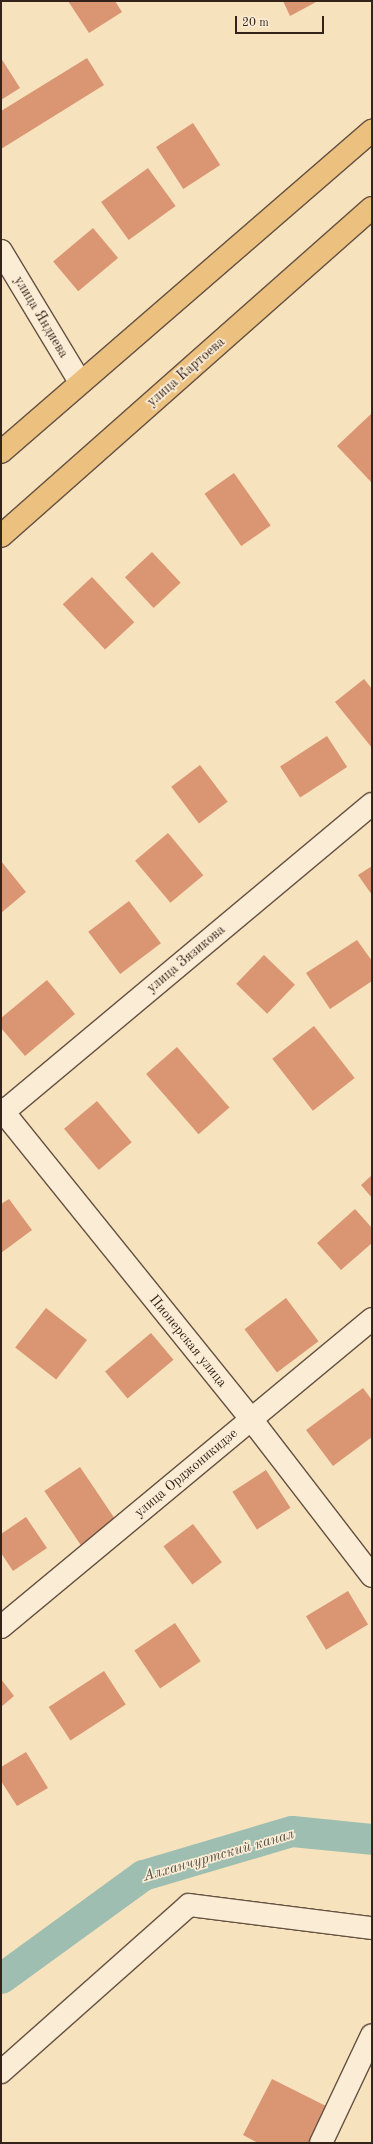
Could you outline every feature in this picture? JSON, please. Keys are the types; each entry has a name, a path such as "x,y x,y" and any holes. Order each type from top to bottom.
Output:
{"main road":[{"path":"1,452 80,382 372,131"},
{"name":"улица Картоева","path":"1,536 372,208"}],"street":[{"name":"улица Яндиева","path":"1,251 80,382"},
{"name":"улица Зязикова","path":"2,1112 372,804"},
{"name":"Пионерская улица","path":"2,1112 251,1419 372,1576"},
{"name":"улица Орджоникидзе","path":"1,1627 372,1319"},
{"path":"1,2072 189,1905 372,1928"},
{"path":"321,2143 372,2035"}],"building":[{"path":"68,1 115,1 122,12 89,33"},
{"path":"283,1 318,1 290,16"},
{"path":"1,58 20,88 1,100"},
{"path":"87,58 104,85 1,149 1,111"},
{"path":"193,123 220,165 183,189 156,147"},
{"path":"148,168 176,206 129,240 101,202"},
{"path":"93,228 118,258 78,291 53,261"},
{"path":"372,413 372,483 337,446"},
{"path":"234,473 271,525 241,546 205,494"},
{"path":"152,552 181,583 154,608 125,577"},
{"path":"92,577 134,622 105,650 63,604"},
{"path":"364,679 372,689 372,748 335,702"},
{"path":"327,736 347,767 300,798 280,766"},
{"path":"200,765 228,802 199,823 171,787"},
{"path":"168,833 203,875 170,903 135,861"},
{"path":"1,861 26,892 1,913"},
{"path":"372,866 372,895 358,875"},
{"path":"129,901 161,943 120,974 88,932"},
{"path":"357,940 372,961 372,981 330,1009 306,973"},
{"path":"264,955 295,985 267,1014 236,984"},
{"path":"47,980 75,1014 25,1056 1,1028 1,1018"},
{"path":"314,1026 355,1078 313,1111 272,1059"},
{"path":"177,1047 229,1107 199,1134 146,1074"},
{"path":"97,1101 132,1142 99,1170 64,1129"},
{"path":"372,1175 372,1198 361,1185"},
{"path":"9,1199 32,1230 1,1253 1,1204"},
{"path":"355,1209 372,1228 372,1243 341,1270 317,1243"},
{"path":"286,1298 318,1341 277,1372 244,1329"},
{"path":"46,1308 87,1340 56,1379 15,1347"},
{"path":"151,1333 173,1360 128,1398 105,1372"},
{"path":"363,1388 372,1400 372,1437 333,1466 306,1430"},
{"path":"80,1467 116,1521 81,1545 44,1491"},
{"path":"266,1470 291,1508 257,1530 232,1492"},
{"path":"26,1517 47,1548 13,1571 1,1553 1,1534"},
{"path":"193,1524 222,1562 192,1585 163,1546"},
{"path":"348,1591 368,1624 326,1650 306,1616"},
{"path":"175,1623 201,1661 160,1689 134,1650"},
{"path":"104,1671 126,1705 70,1740 49,1707"},
{"path":"1,1679 14,1696 1,1707"},
{"path":"26,1752 48,1788 17,1806 1,1781 1,1767"},
{"path":"272,2079 330,2108 312,2143 258,2143 243,2135"}],"waterway":[{"name":"Алханчуртский канал","path":"1,1978 143,1875 292,1831 372,1839"}]}
